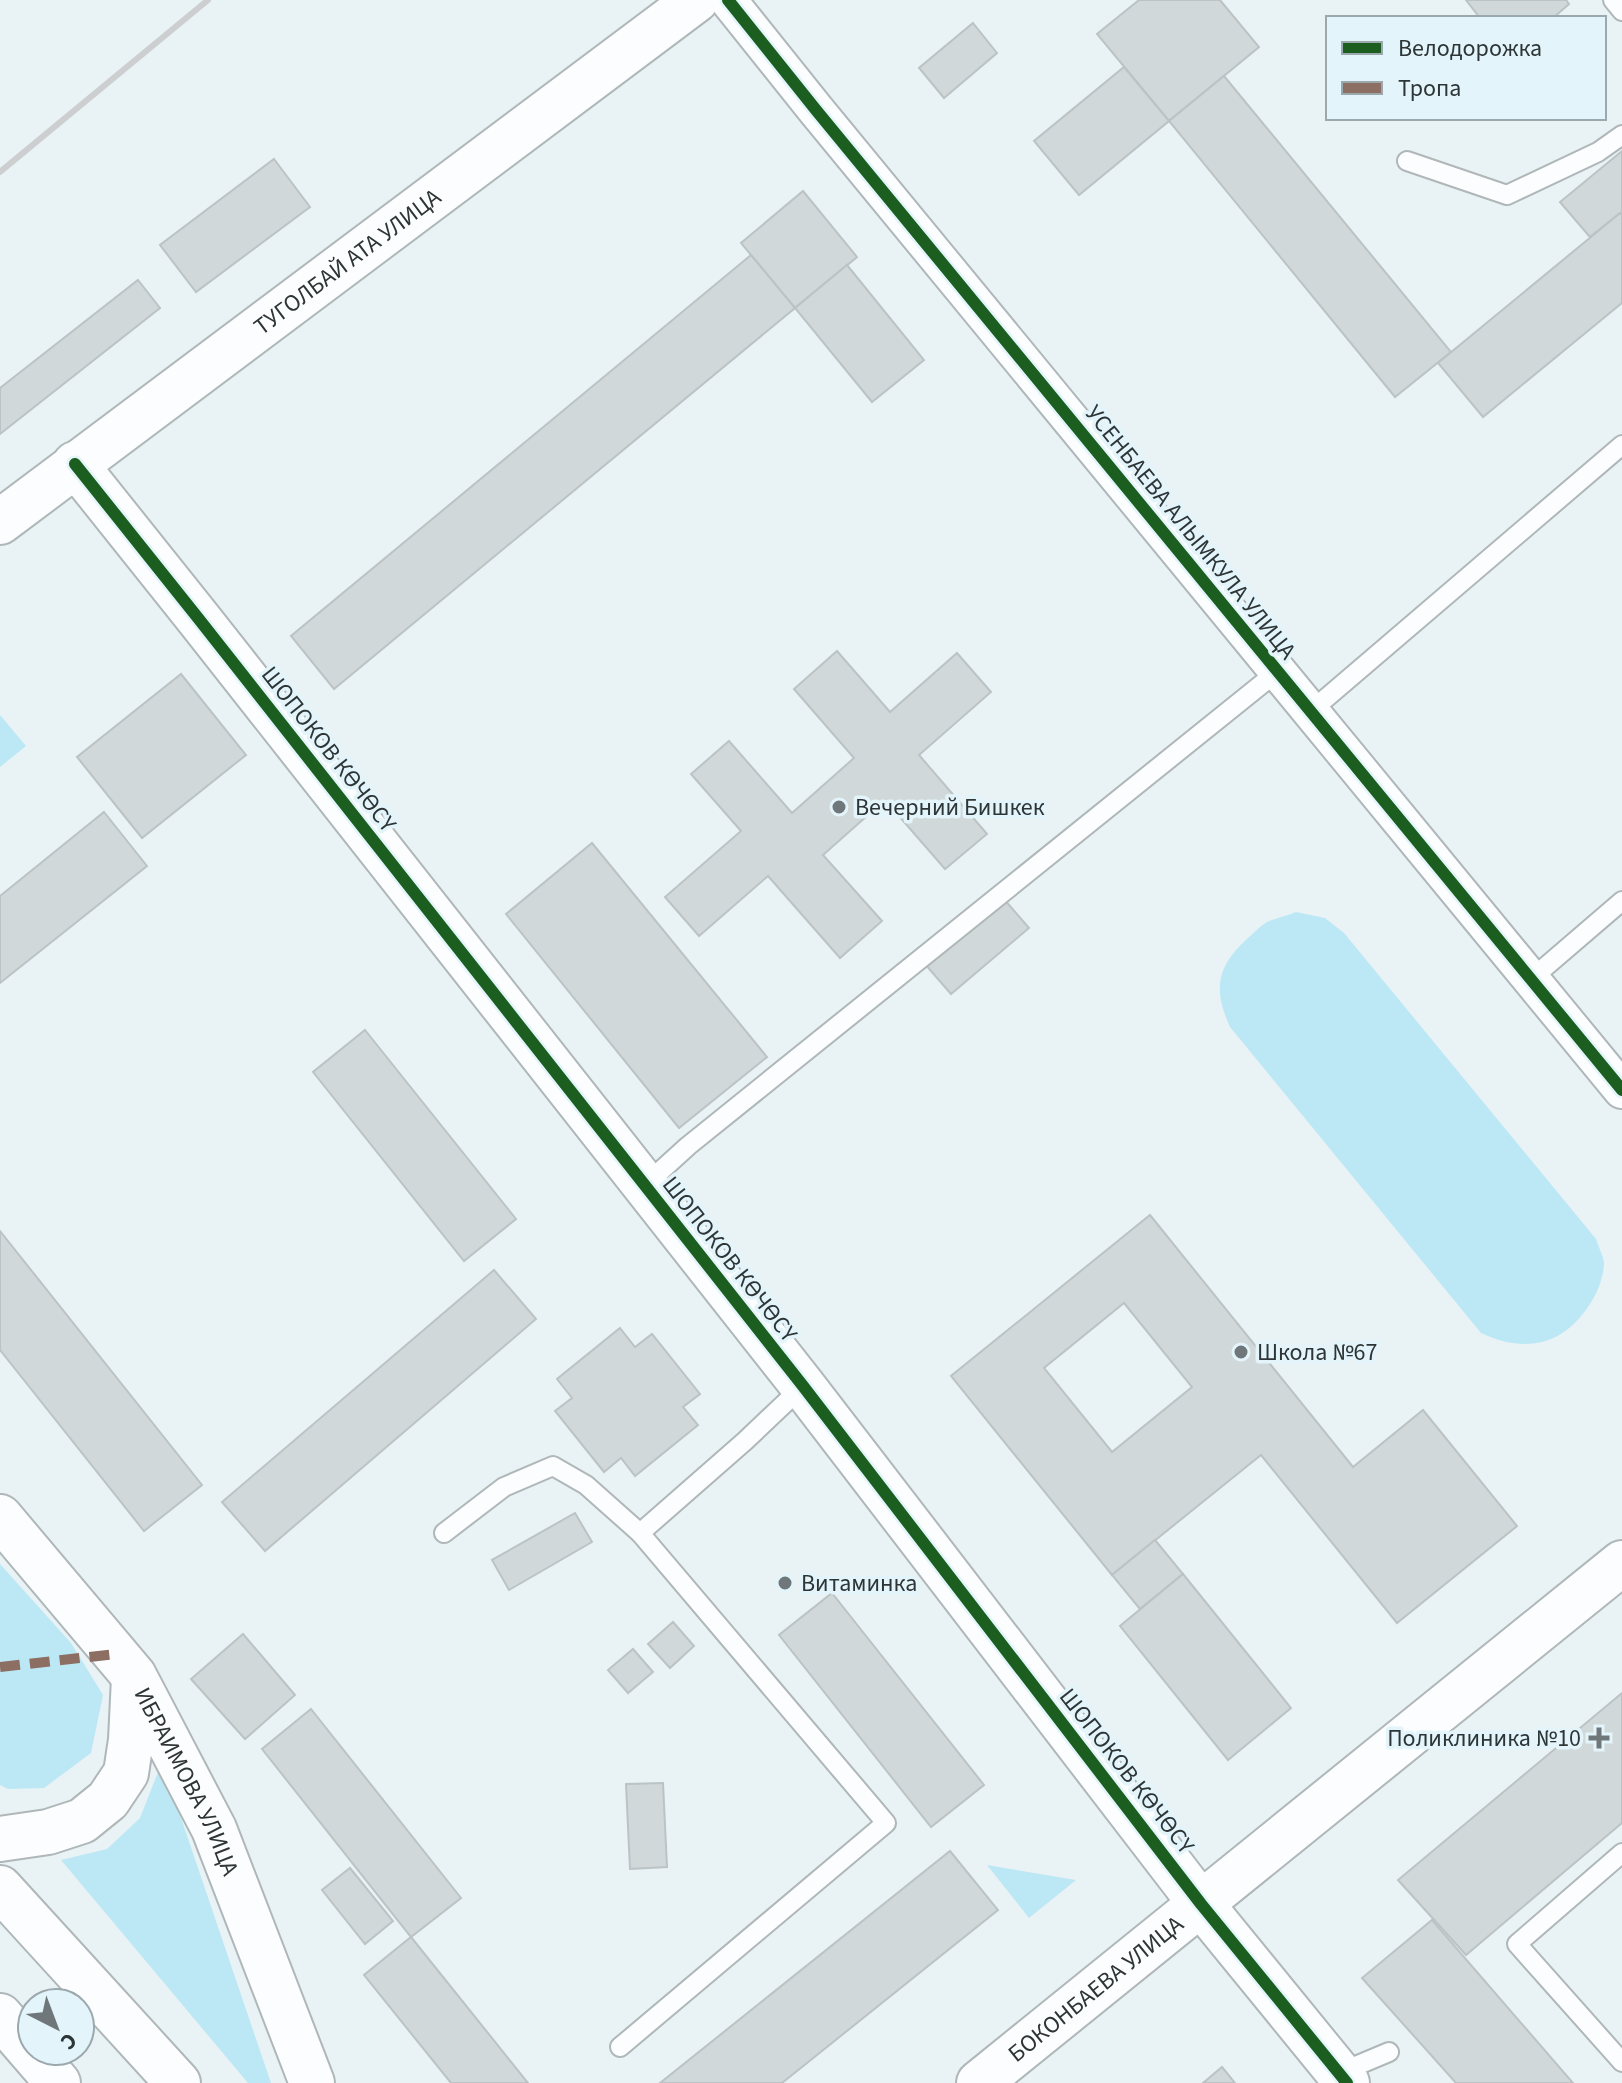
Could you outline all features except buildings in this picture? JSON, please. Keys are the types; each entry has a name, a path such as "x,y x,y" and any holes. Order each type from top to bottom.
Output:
{"street":[{"name":"ТУГОЛБАЙ АТА УЛИЦА","path":"0,522 696,0"},
{"name":"УСЕНБАЕВА АЛЫМКУЛА УЛИЦА","path":"728,0 1622,1090"},
{"name":"ШОПОКОВ КӨЧӨСҮ","path":"75,464 803,1386 1338,2080"},
{"name":"ИБРАИМОВА УЛИЦА","path":"0,1517 134,1676 214,1829 312,2083"},
{"name":"БОКОНБАЕВА УЛИЦА","path":"979,2083 1622,1563"},
{"path":"0,1839 48,1832 82,1821 108,1800 126,1773 134,1676"},
{"path":"0,1888 178,2083"},
{"path":"0,2016 58,2083"}],"lane":[{"path":"1613,0 1622,11"},
{"path":"1407,161 1507,195 1598,152 1622,135"},
{"path":"1311,711 1622,445"},
{"path":"644,1186 688,1146 1278,671"},
{"path":"1530,980 1622,901"},
{"path":"640,1533 803,1386"},
{"path":"444,1533 504,1487 553,1466 586,1485 640,1533 886,1823 620,2047"},
{"path":"1622,1853 1517,1944 1622,2062"},
{"path":"1338,2080 1389,2052"}],"shaded area":[{"path":"0,715 26,746 0,767"},
{"path":"1296,912 1325,918 1344,933 1596,1239 1604,1263 1599,1286 1583,1314 1559,1335 1530,1344 1498,1340 1481,1333 1230,1027 1220,990 1229,959 1264,924"},
{"path":"0,1564 71,1643 103,1695 91,1753 44,1788 8,1789 0,1785"},
{"path":"162,1762 271,2083 248,2083 61,1860 107,1849 140,1818"},
{"path":"987,1865 1076,1880 1029,1918"}],"railway":[{"path":"0,172 208,0"}],"marked path":[{"path":"0,1667 116,1654"}],"cycle path":[{"path":"728,0 1622,1090"},
{"path":"75,464 803,1386 1201,1904 1347,2083"}],"place":[{"name":"Вечерний Бишкек","path":"839,807"},
{"name":"Школа №67","path":"1241,1352"},
{"name":"Витаминка","path":"785,1583"},
{"name":"Поликлиника №10","path":"1599,1738"}]}
